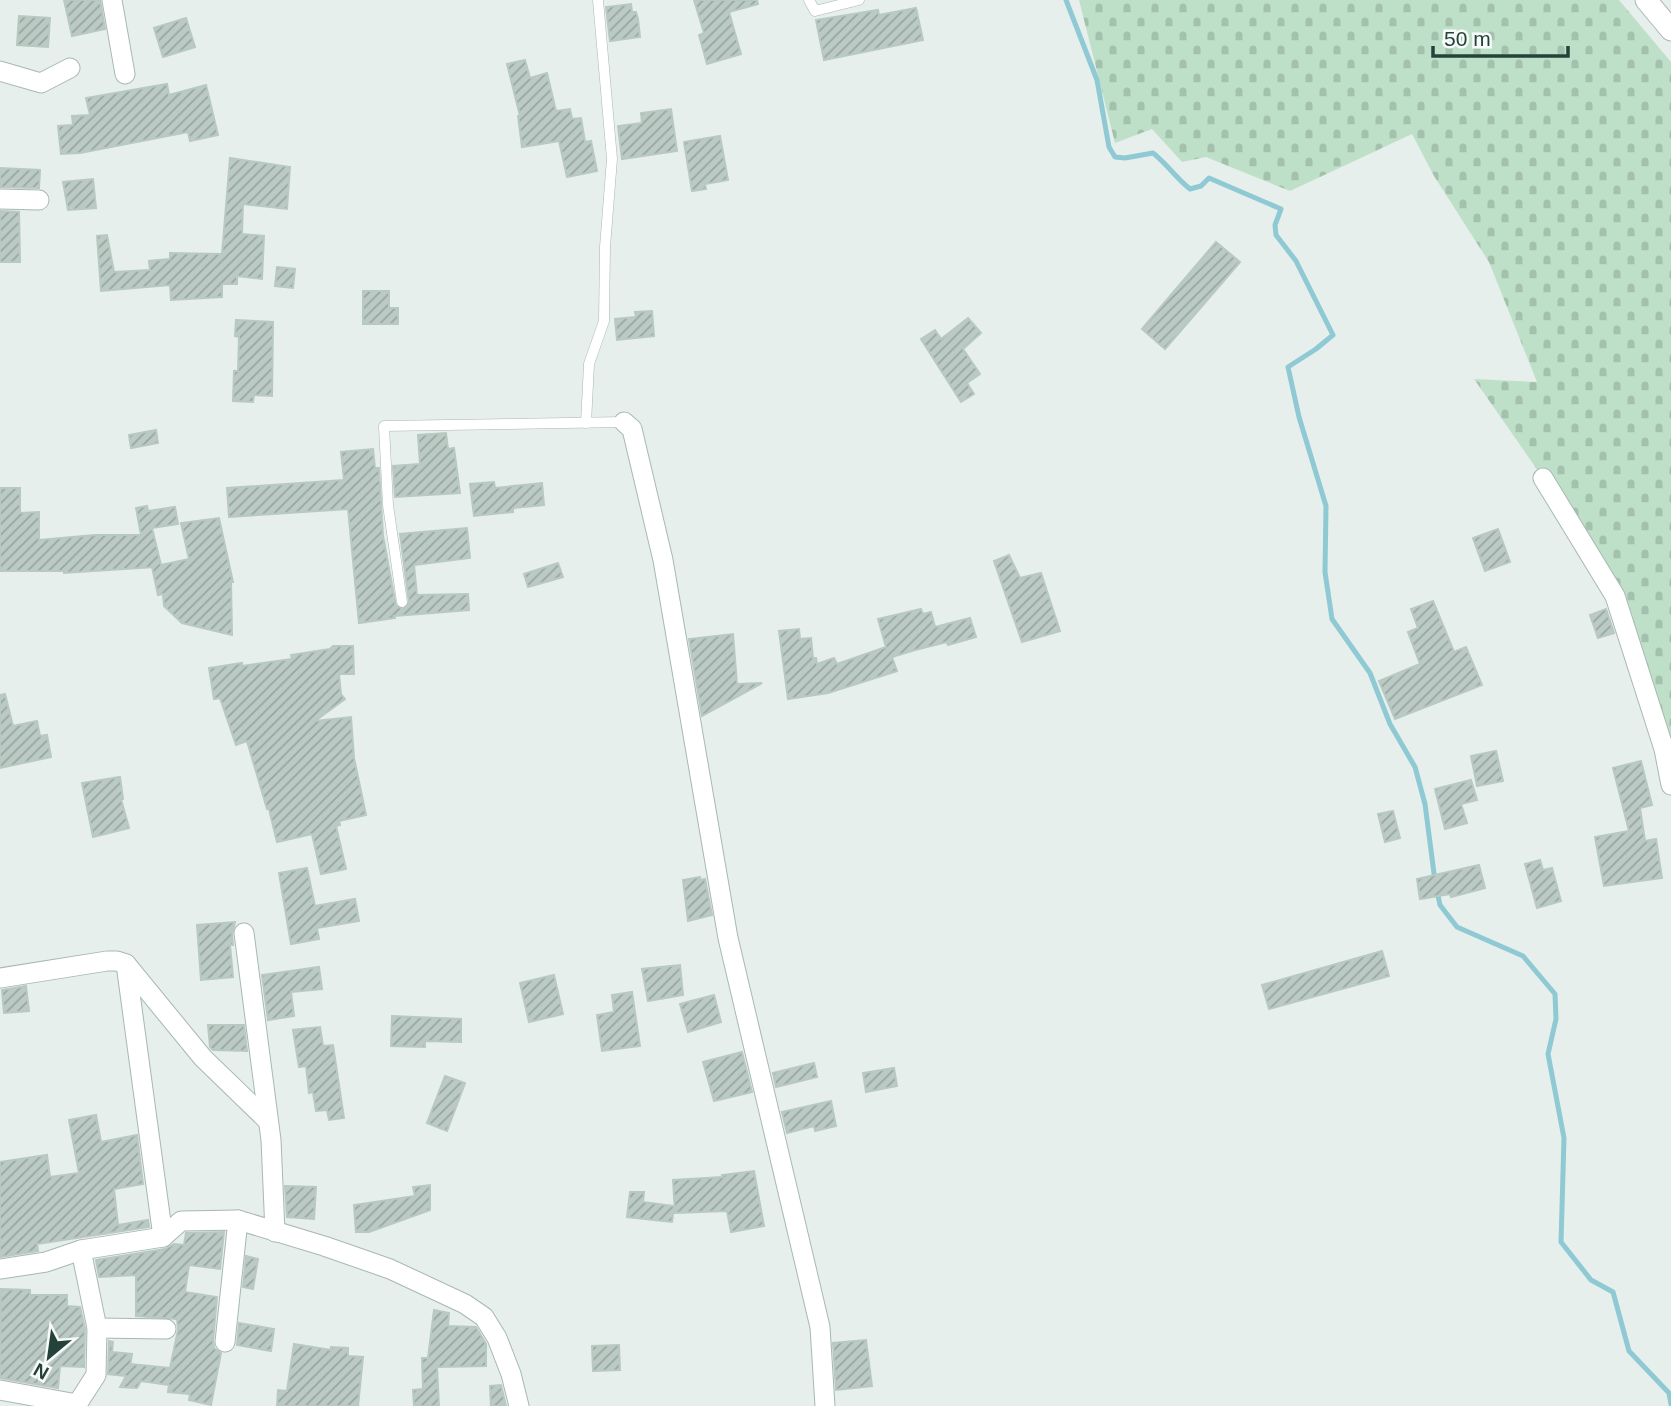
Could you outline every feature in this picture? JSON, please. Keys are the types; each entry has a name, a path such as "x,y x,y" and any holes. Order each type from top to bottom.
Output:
{"street":[{"path":"113,0 125,74"},
{"path":"1648,0 1661,6 1671,6"},
{"path":"1648,0 1671,30"},
{"path":"0,71 41,83 71,68"},
{"path":"0,199 39,200"},
{"path":"624,422 632,429 663,560 728,938 820,1327 825,1406"},
{"path":"1544,478 1615,596 1664,749 1671,785"},
{"path":"244,933 271,1140 275,1232"},
{"path":"0,978 107,961 126,964 203,1058 267,1120"},
{"path":"126,964 163,1237"},
{"path":"225,1342 239,1220"},
{"path":"0,1269 46,1262 81,1250 163,1237 181,1221 239,1220 390,1269 465,1304 484,1317 497,1338 511,1374 519,1406"},
{"path":"0,1390 77,1405 96,1375 97,1328 81,1250"},
{"path":"97,1328 166,1329"}],"lane":[{"path":"586,423 589,364 604,321 605,247 612,159 598,0"},
{"path":"809,0 815,11 859,0"},
{"path":"402,602 388,505 384,426 624,422"}],"green space":[{"path":"1079,0 1619,0 1671,62 1671,785 1615,596 1543,478 1474,379 1537,382 1489,262 1434,176 1412,134 1290,191 1206,157 1182,162 1152,129 1115,143"}],"building":[{"path":"64,0 100,0 105,29 72,36"},
{"path":"694,0 757,0 758,4 729,12 741,54 707,64 699,35 704,33"},
{"path":"631,4 632,12 636,12 638,19 640,37 610,41 606,7"},
{"path":"916,8 923,40 824,60 816,20 878,10 879,15"},
{"path":"19,16 50,18 48,47 17,45"},
{"path":"186,18 195,47 163,57 154,28"},
{"path":"525,60 530,78 547,73 556,111 570,109 572,119 581,118 585,142 591,141 597,171 567,177 559,141 522,147 520,116 507,64"},
{"path":"167,84 169,95 206,85 218,135 190,141 188,132 80,153 61,154 58,126 73,125 72,116 90,115 86,98"},
{"path":"671,109 677,151 622,159 618,126 642,123 641,113"},
{"path":"720,136 728,180 705,184 706,189 692,191 684,142"},
{"path":"230,158 290,167 287,209 243,204 242,234 264,236 262,279 237,276 237,284 222,284 222,297 171,300 170,285 101,291 97,236 107,235 114,272 150,270 149,261 170,259 170,253 222,254"},
{"path":"0,168 40,170 39,188 0,187"},
{"path":"93,179 96,208 68,210 63,182"},
{"path":"0,211 19,212 20,262 0,262"},
{"path":"1216,242 1240,262 1165,349 1142,329"},
{"path":"277,267 295,269 293,288 275,286"},
{"path":"363,291 389,291 389,308 398,308 398,324 363,324"},
{"path":"652,311 654,336 617,340 615,319 636,317 635,312"},
{"path":"968,318 981,333 963,349 980,374 967,383 974,394 961,402 921,339 935,330 941,339"},
{"path":"236,320 273,322 272,396 254,395 253,402 233,401 234,371 238,371 239,337 235,336"},
{"path":"156,430 158,443 131,448 129,435"},
{"path":"446,433 448,449 454,448 460,493 395,497 393,466 420,464 418,435"},
{"path":"373,449 375,468 379,468 383,536 396,606 404,609 409,602 400,534 467,528 470,558 414,565 417,595 468,594 469,610 394,616 395,618 359,623 348,509 229,517 227,488 344,480 341,452"},
{"path":"494,482 495,488 542,483 544,505 513,508 513,512 474,516 470,484"},
{"path":"0,488 20,488 20,513 39,512 39,540 95,535 141,535 136,508 147,506 148,511 175,507 178,524 152,528 161,565 189,559 181,523 219,518 233,582 232,635 182,623 164,606 163,594 158,595 152,567 64,573 0,571"},
{"path":"1498,529 1510,562 1485,571 1473,538"},
{"path":"1009,555 1020,578 1041,573 1060,631 1022,642 994,561"},
{"path":"558,563 563,577 528,587 524,574"},
{"path":"1433,601 1454,652 1466,647 1482,685 1395,719 1379,681 1420,664 1408,632 1418,628 1411,609"},
{"path":"921,609 923,614 931,612 935,627 970,618 976,637 892,657 897,671 828,693 788,699 779,631 799,629 800,639 811,638 813,658 816,658 817,664 834,658 837,664 886,647 878,619"},
{"path":"1606,609 1614,633 1598,638 1590,615"},
{"path":"733,634 737,684 762,683 702,716 689,639"},
{"path":"333,646 353,646 354,674 339,674 341,694 345,699 315,721 351,717 354,758 366,815 339,821 340,825 336,826 346,869 321,874 312,834 277,842 247,741 236,745 220,698 214,699 209,668 292,659 291,655 330,649"},
{"path":"5,694 13,726 37,721 40,736 47,735 51,757 0,768 0,695"},
{"path":"1496,751 1503,781 1477,786 1471,756"},
{"path":"1641,761 1652,805 1640,808 1645,841 1656,839 1662,878 1604,886 1595,837 1629,831 1613,768"},
{"path":"120,777 121,799 129,828 93,837 82,783"},
{"path":"1471,780 1477,800 1461,804 1467,823 1445,829 1435,789"},
{"path":"1393,811 1400,838 1385,842 1378,814"},
{"path":"1540,860 1543,870 1552,868 1561,901 1537,908 1525,864"},
{"path":"1479,865 1485,888 1451,897 1450,894 1420,899 1417,879"},
{"path":"307,868 315,906 355,899 359,921 317,928 319,939 291,944 279,873"},
{"path":"700,877 700,880 705,879 712,915 688,921 683,880"},
{"path":"235,922 233,945 230,945 233,977 201,980 197,925"},
{"path":"1382,951 1389,976 1269,1009 1262,985"},
{"path":"680,965 683,995 648,1001 642,969"},
{"path":"319,967 322,989 291,992 294,1016 268,1020 262,975"},
{"path":"554,975 563,1014 529,1022 520,983"},
{"path":"26,986 29,1011 4,1013 2,990"},
{"path":"632,992 640,1046 602,1051 597,1015 614,1012 612,995"},
{"path":"714,995 721,1022 688,1032 680,1004"},
{"path":"392,1016 461,1019 461,1042 425,1041 425,1047 391,1046"},
{"path":"208,1025 244,1025 247,1051 213,1050 210,1047"},
{"path":"320,1027 323,1046 333,1045 344,1118 329,1120 327,1110 316,1111 313,1092 309,1093 306,1066 299,1067 293,1030"},
{"path":"742,1052 752,1092 714,1101 703,1062"},
{"path":"814,1063 817,1077 776,1087 773,1073"},
{"path":"894,1068 897,1086 866,1092 863,1073"},
{"path":"445,1076 465,1083 447,1131 427,1123"},
{"path":"831,1101 836,1126 815,1131 814,1126 787,1133 782,1112"},
{"path":"96,1115 101,1142 137,1135 143,1184 114,1189 118,1225 148,1220 149,1227 37,1244 38,1251 0,1257 0,1162 47,1155 50,1177 79,1173 69,1120"},
{"path":"754,1171 764,1226 731,1232 727,1211 675,1213 673,1180 723,1177 722,1175"},
{"path":"430,1185 430,1210 369,1232 356,1232 354,1205 415,1196 413,1187"},
{"path":"285,1186 316,1187 314,1219 287,1217"},
{"path":"630,1192 644,1192 643,1202 674,1206 672,1222 627,1217"},
{"path":"224,1232 220,1269 189,1265 185,1292 217,1297 213,1341 214,1348 221,1353 211,1405 189,1400 190,1394 168,1392 169,1385 141,1381 137,1388 120,1387 126,1376 108,1374 109,1341 113,1342 112,1352 132,1354 130,1367 131,1364 170,1368 178,1330 177,1319 136,1316 136,1275 99,1277 96,1260 165,1249 174,1244 184,1245 186,1233"},
{"path":"246,1256 258,1259 253,1289 243,1287"},
{"path":"1,1289 30,1290 30,1295 67,1295 67,1306 80,1307 85,1329 84,1367 60,1366 58,1388 0,1378"},
{"path":"434,1310 449,1313 448,1326 476,1327 486,1344 486,1366 437,1367 439,1406 414,1406 413,1390 423,1389 422,1358 428,1358"},
{"path":"239,1323 274,1329 271,1351 237,1345"},
{"path":"866,1340 872,1386 836,1390 833,1343"},
{"path":"294,1344 331,1350 331,1347 348,1348 348,1356 363,1357 358,1406 277,1406 278,1390 287,1391"},
{"path":"619,1345 620,1370 593,1371 592,1346"},
{"path":"501,1385 506,1406 491,1406 490,1386"}],"waterway":[{"path":"1066,0 1097,80 1109,147 1115,157 1153,153 1190,189 1201,186 1209,178 1281,209 1275,225 1276,235 1296,261 1333,335 1288,367 1299,417 1326,506 1325,572 1332,619 1370,673 1390,724 1415,767 1425,804 1435,881"},
{"path":"1437,891 1440,905 1457,927 1523,956 1555,994 1556,1019 1548,1054 1564,1138 1561,1242 1591,1280 1613,1292 1629,1351 1669,1393 1671,1404"}]}
